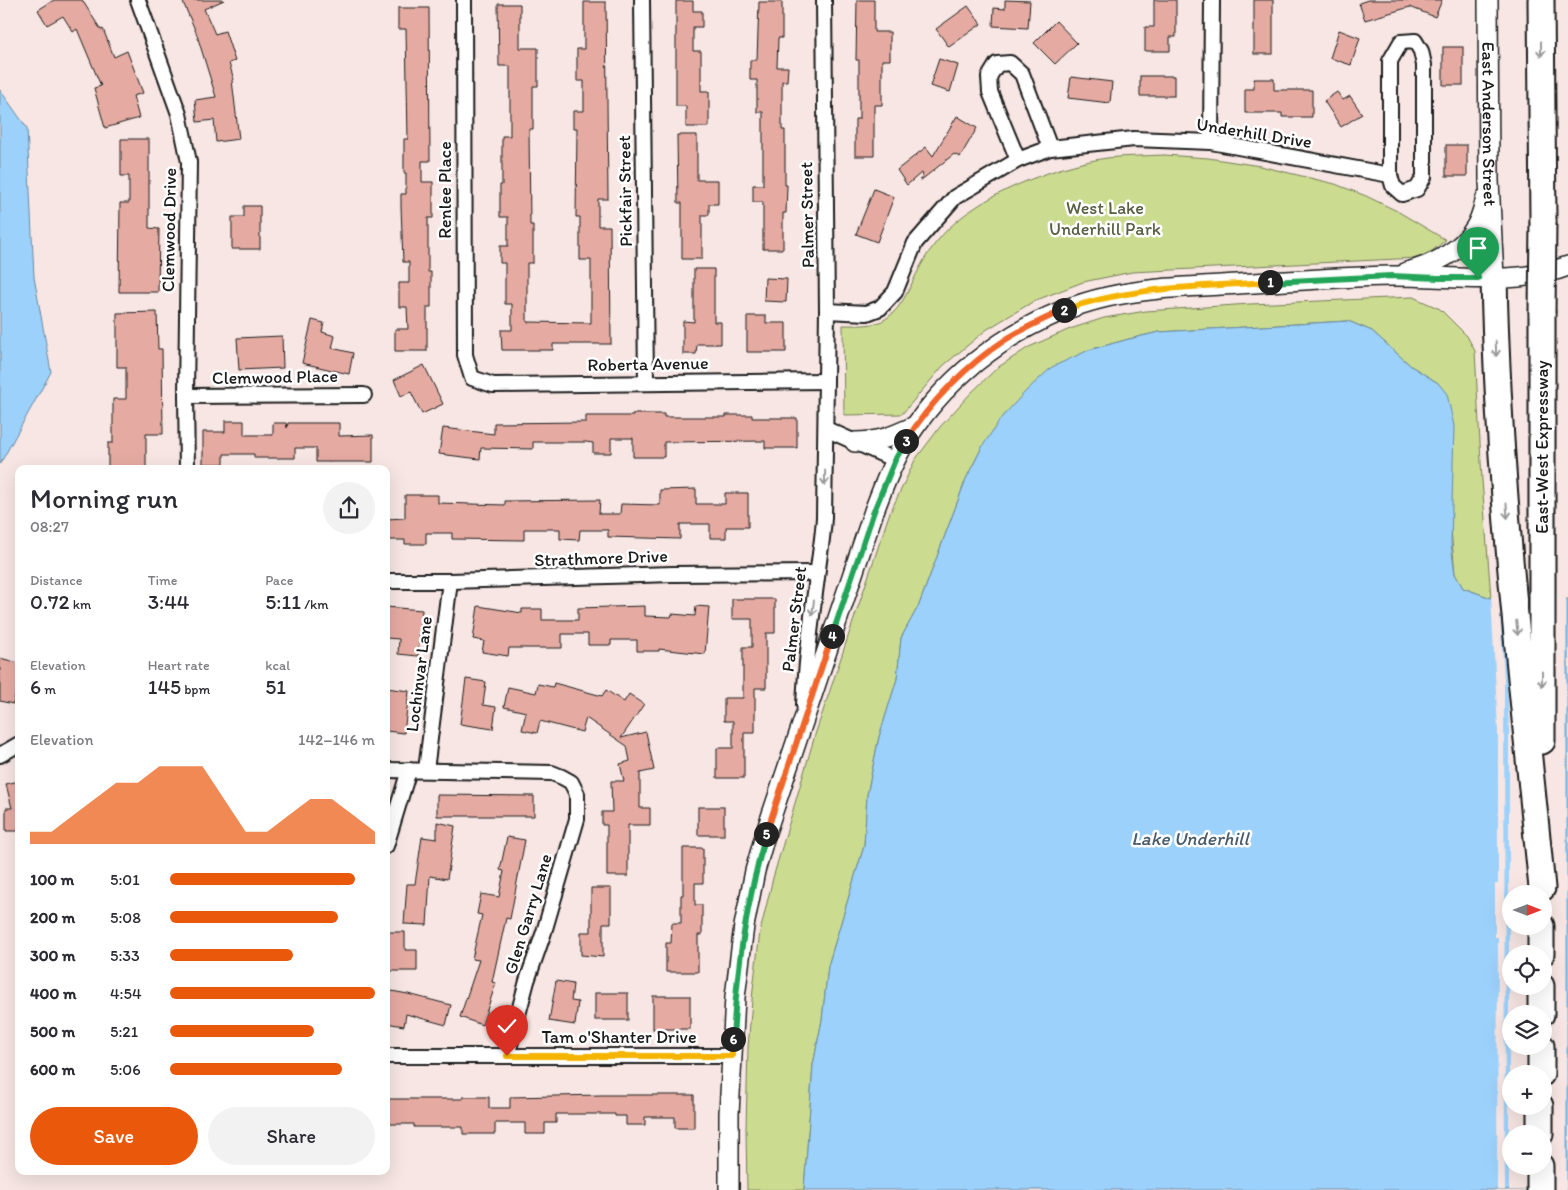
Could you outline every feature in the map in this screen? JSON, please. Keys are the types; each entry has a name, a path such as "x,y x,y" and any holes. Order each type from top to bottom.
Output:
{"highway":[{"name":"East-West Expressway","path":"1541,0 1543,222 1542,885"},
{"path":"1494,277 1497,393 1512,579 1541,885"},
{"path":"1540,1175 1540,1190"}],"main road":[{"name":"East Anderson Street","path":"1488,0 1489,181 1494,277"},
{"path":"1391,276 1427,266 1452,251 1471,235 1482,214 1489,181"},
{"path":"729,1190 732,1056 739,959 749,900 764,840 874,511 895,460 915,426 930,407 968,369 1005,340 1046,318 1085,303 1108,297 1153,290 1391,276 1438,278 1494,277 1537,274 1568,266"},
{"path":"855,442 872,442 889,438 915,426"}],"street":[{"name":"Clemwood Drive","path":"138,0 179,114 189,162 187,465"},
{"name":"Renlee Place","path":"464,0 465,355 472,378"},
{"name":"Pickfair Street","path":"642,0 646,382"},
{"name":"Palmer Street","path":"803,723 806,659 823,542 827,311 824,0"},
{"path":"1211,142 1212,0"},
{"path":"1415,41 1421,51 1424,65 1424,177 1418,189 1402,194 1393,186 1390,175 1390,61 1401,42 1415,41"},
{"path":"1018,160 990,92 989,77 997,64 1010,63 1022,74 1050,148"},
{"name":"Underhill Drive","path":"827,311 867,313 880,308 895,292 915,243 955,197 1018,160 1050,148 1134,139 1211,142 1390,175"},
{"name":"Roberta Avenue","path":"472,378 493,385 826,381"},
{"name":"Clemwood Place","path":"186,396 364,395"},
{"path":"826,429 895,460"},
{"name":"Strathmore Drive","path":"390,581 673,574 817,573"},
{"name":"Lochinvar Lane","path":"426,770 450,581"},
{"path":"0,755 15,746"},
{"path":"390,770 426,770"},
{"path":"390,833 409,770"},
{"name":"Glen Garry Lane","path":"426,770 552,774 571,782 577,794 577,819 544,932 527,981 507,1056"},
{"name":"Tam o'Shanter Drive","path":"390,1056 732,1056"}],"green space":[{"name":"West Lake Underhill Park","path":"1164,155 1208,158 1260,166 1335,184 1397,211 1446,240 1432,251 1417,258 1132,272 1083,282 1034,301 986,330 943,366 902,414 844,415 843,325 877,323 893,313 902,302 930,250 957,221 987,200 1055,170 1107,158"},
{"path":"1413,297 1440,309 1467,336 1475,351 1491,598 1463,588 1455,574 1438,383 1411,366 1372,331 1348,321 1159,332 1089,350 982,447 966,479 919,605 901,638 897,679 879,737 867,795 864,846 828,966 822,1020 813,1065 804,1190 747,1190 748,1047 760,932 773,878 815,735 889,515 915,460 940,427 997,368 1029,347 1070,329 1104,318 1146,311 1250,304"}],"water":[{"path":"0,90 27,128 34,277 51,372 0,464"},
{"name":"Lake Underhill","path":"1348,321 1372,331 1411,366 1438,383 1447,394 1454,426 1451,544 1455,574 1463,588 1491,598 1568,599 1568,1190 804,1190 813,1065 822,1020 828,966 864,846 867,795 879,737 897,679 901,638 919,605 966,479 982,447 1001,418 1052,367 1089,350 1159,332"}],"pier":[{"path":"1491,596 1499,596 1504,679 1504,885 1502,885 1502,935 1505,935 1505,945 1502,945 1502,995 1505,995 1505,1005 1502,1005 1502,1055 1505,1055 1505,1065 1502,1065 1502,1115 1505,1115 1505,1125 1502,1125 1502,1175 1505,1175 1505,1190 1497,1190 1498,937 1495,937 1495,884 1498,884 1498,730"},
{"path":"1502,596 1566,597 1566,1190 1509,1190 1509,1175 1552,1175 1552,1125 1509,1125 1509,1115 1552,1115 1552,1065 1509,1065 1509,1055 1552,1055 1552,1005 1509,1005 1509,995 1552,995 1552,945 1509,945 1509,935 1552,935 1552,885 1509,885 1509,730"}],"building":[{"path":"54,0 82,0 101,30 103,29 114,57 127,51 143,93 133,96 139,118 105,128 94,88 101,86 77,29 73,32 63,16 47,25 38,10"},
{"path":"182,0 224,0 204,9 215,34 225,31 235,61 229,63 234,80 232,80 239,139 216,142 214,120 197,122 195,100 216,97 196,32"},
{"path":"857,0 874,0 874,32 890,32 890,60 882,60 882,105 874,105 874,156 855,156 855,119 859,119 859,60 856,60"},
{"path":"1005,0 1030,1 1028,28 993,26 994,8 1005,9"},
{"path":"1154,0 1176,0 1176,37 1170,37 1170,51 1145,51 1145,27 1154,27"},
{"path":"1254,0 1273,0 1273,54 1254,54"},
{"path":"1368,0 1442,0 1435,17 1410,7 1365,20 1359,3"},
{"path":"676,1 693,1 693,11 702,11 702,27 693,27 693,51 701,51 701,91 709,91 709,127 686,127 686,106 676,106"},
{"path":"584,2 606,2 608,199 598,199 598,226 610,226 611,344 553,344 553,350 502,350 501,330 512,330 512,304 505,304 505,263 500,263 500,246 508,246 508,217 500,217 500,185 502,185 502,136 510,136 510,66 499,66 498,4 520,4 520,48 538,48 538,86 533,86 533,129 529,129 530,225 533,225 533,263 527,263 527,322 591,323 591,260 580,260 580,217 576,217 577,128 573,128 573,111 584,111 584,81 577,81 577,49 584,49"},
{"path":"759,2 782,2 782,38 778,38 777,67 788,67 787,81 782,81 782,130 785,130 785,185 787,185 786,213 783,213 783,249 763,249 763,202 753,202 753,185 763,185 763,112 757,112 757,80 750,80 750,60 757,60"},
{"path":"968,6 981,24 949,47 936,29"},
{"path":"398,8 429,8 430,161 422,161 422,182 433,182 433,218 428,218 428,272 431,272 431,307 427,307 427,351 395,351 395,329 408,329 407,307 399,307 399,283 409,283 409,262 403,262 401,206 401,194 406,194 404,139 408,139 406,29 398,29"},
{"path":"1056,21 1077,43 1055,64 1034,43"},
{"path":"1339,30 1360,38 1351,65 1330,58"},
{"path":"1443,47 1463,47 1463,85 1443,85"},
{"path":"939,59 958,65 950,92 930,86"},
{"path":"1140,76 1174,76 1174,96 1140,96"},
{"path":"1071,77 1112,82 1110,103 1068,98"},
{"path":"1254,79 1274,79 1274,90 1312,90 1312,117 1282,117 1282,113 1245,113 1245,89 1254,89"},
{"path":"1337,92 1343,100 1350,96 1362,114 1341,127 1324,101"},
{"path":"957,116 977,128 960,157 954,154 920,181 923,174 921,173 907,185 897,170 926,147 933,156"},
{"path":"677,135 697,135 697,180 718,180 718,204 709,204 709,215 702,215 702,259 682,259 682,203 678,203"},
{"path":"121,139 149,139 149,228 159,229 158,292 119,292 120,203 129,203 129,176 121,176"},
{"path":"1446,145 1467,145 1467,176 1446,176"},
{"path":"874,189 894,197 877,242 856,234"},
{"path":"244,206 260,206 260,249 232,249 232,217 244,217"},
{"path":"694,269 714,269 714,322 721,322 721,344 697,344 696,354 683,354 683,321 694,322"},
{"path":"765,278 787,279 786,302 764,301"},
{"path":"157,312 158,349 162,349 163,434 146,434 146,465 108,465 108,443 113,443 113,399 126,399 126,367 117,367 117,313"},
{"path":"747,316 766,316 766,323 786,323 786,352 747,352"},
{"path":"312,320 324,323 322,332 335,336 332,348 353,353 349,374 302,363"},
{"path":"282,336 283,368 239,370 237,338"},
{"path":"424,365 443,404 422,414 411,392 401,396 394,380"},
{"path":"633,414 664,414 664,417 752,415 752,418 797,418 797,448 765,448 765,441 664,442 664,457 633,457 633,438 611,438 611,453 593,453 593,443 586,442 533,442 533,449 481,448 480,459 439,454 443,428 494,434 494,423 586,422 586,416 633,416"},
{"path":"225,421 244,421 244,435 273,435 273,423 286,423 287,428 288,423 339,423 339,436 373,435 373,462 316,462 316,448 295,448 295,458 254,458 254,454 224,454 224,464 203,464 203,432 225,432"},
{"path":"696,489 696,504 725,504 725,493 748,493 748,527 726,527 726,538 710,538 710,524 680,524 680,539 608,537 608,530 580,530 579,540 560,539 560,529 524,529 524,540 452,539 452,533 426,533 426,544 405,544 405,540 390,540 390,519 405,518 405,495 438,495 438,503 505,505 505,501 600,500 599,514 620,514 621,504 660,505 660,490"},
{"path":"732,599 775,599 775,633 766,633 766,688 755,688 755,733 744,733 744,778 717,778 717,748 733,748 733,721 724,721 724,698 743,698 743,647 752,647 752,619 732,619"},
{"path":"478,606 522,613 522,609 542,609 542,620 578,620 578,608 645,606 645,616 671,617 672,614 695,616 696,606 709,607 705,654 659,649 659,651 637,651 637,640 611,640 611,645 588,645 588,634 562,634 562,648 509,648 508,656 482,652 484,641 473,639"},
{"path":"390,607 422,610 418,656 398,654 399,639 390,638"},
{"path":"0,658 15,662 15,696 13,704 0,701"},
{"path":"466,679 486,682 483,705 496,707 493,729 460,724"},
{"path":"554,683 602,696 606,690 624,702 629,694 644,704 621,738 646,732 654,770 640,773 640,808 650,808 650,825 628,825 628,876 607,876 607,825 602,825 602,812 612,812 611,781 624,781 620,764 630,761 627,746 586,718 582,732 540,721 537,733 522,730 526,712 504,707 508,687 536,693 538,684 553,687"},
{"path":"390,689 409,691 404,733 390,731"},
{"path":"15,782 15,831 6,831 6,808 12,808 6,784"},
{"path":"437,795 534,796 534,816 437,816"},
{"path":"698,807 724,807 724,835 698,835"},
{"path":"437,822 455,826 447,879 430,876 427,925 404,924 407,884 415,884 422,837 437,839"},
{"path":"507,837 525,840 510,919 506,918 492,982 496,983 482,1025 460,1017 479,960 472,959 482,915 477,914 481,894 499,897 504,871 500,870"},
{"path":"683,848 703,848 703,883 695,883 695,905 702,905 702,935 698,935 698,972 666,972 666,943 671,943 672,923 681,923"},
{"path":"591,888 611,888 611,923 603,923 603,957 581,955 581,932 591,932"},
{"path":"390,932 405,932 405,950 417,950 417,971 390,971"},
{"path":"556,981 573,984 571,1001 578,1002 575,1025 549,1021"},
{"path":"390,991 451,1005 446,1025 406,1014 404,1026 390,1024"},
{"path":"595,993 628,993 628,1020 595,1020"},
{"path":"653,996 690,996 690,1029 653,1029"},
{"path":"694,1095 694,1128 675,1128 675,1117 645,1117 645,1125 626,1125 626,1116 615,1116 615,1114 556,1114 556,1123 545,1123 545,1134 525,1134 525,1123 495,1123 495,1134 463,1134 463,1127 414,1127 414,1124 390,1124 390,1099 489,1097 489,1108 510,1108 510,1097"}],"route":[{"path":"507,1056 732,1056 740,949 755,872 766,832 874,511 895,460 915,426 930,407 986,354 1005,340 1065,310 1085,303 1129,293 1174,288 1391,276 1478,278"}]}
